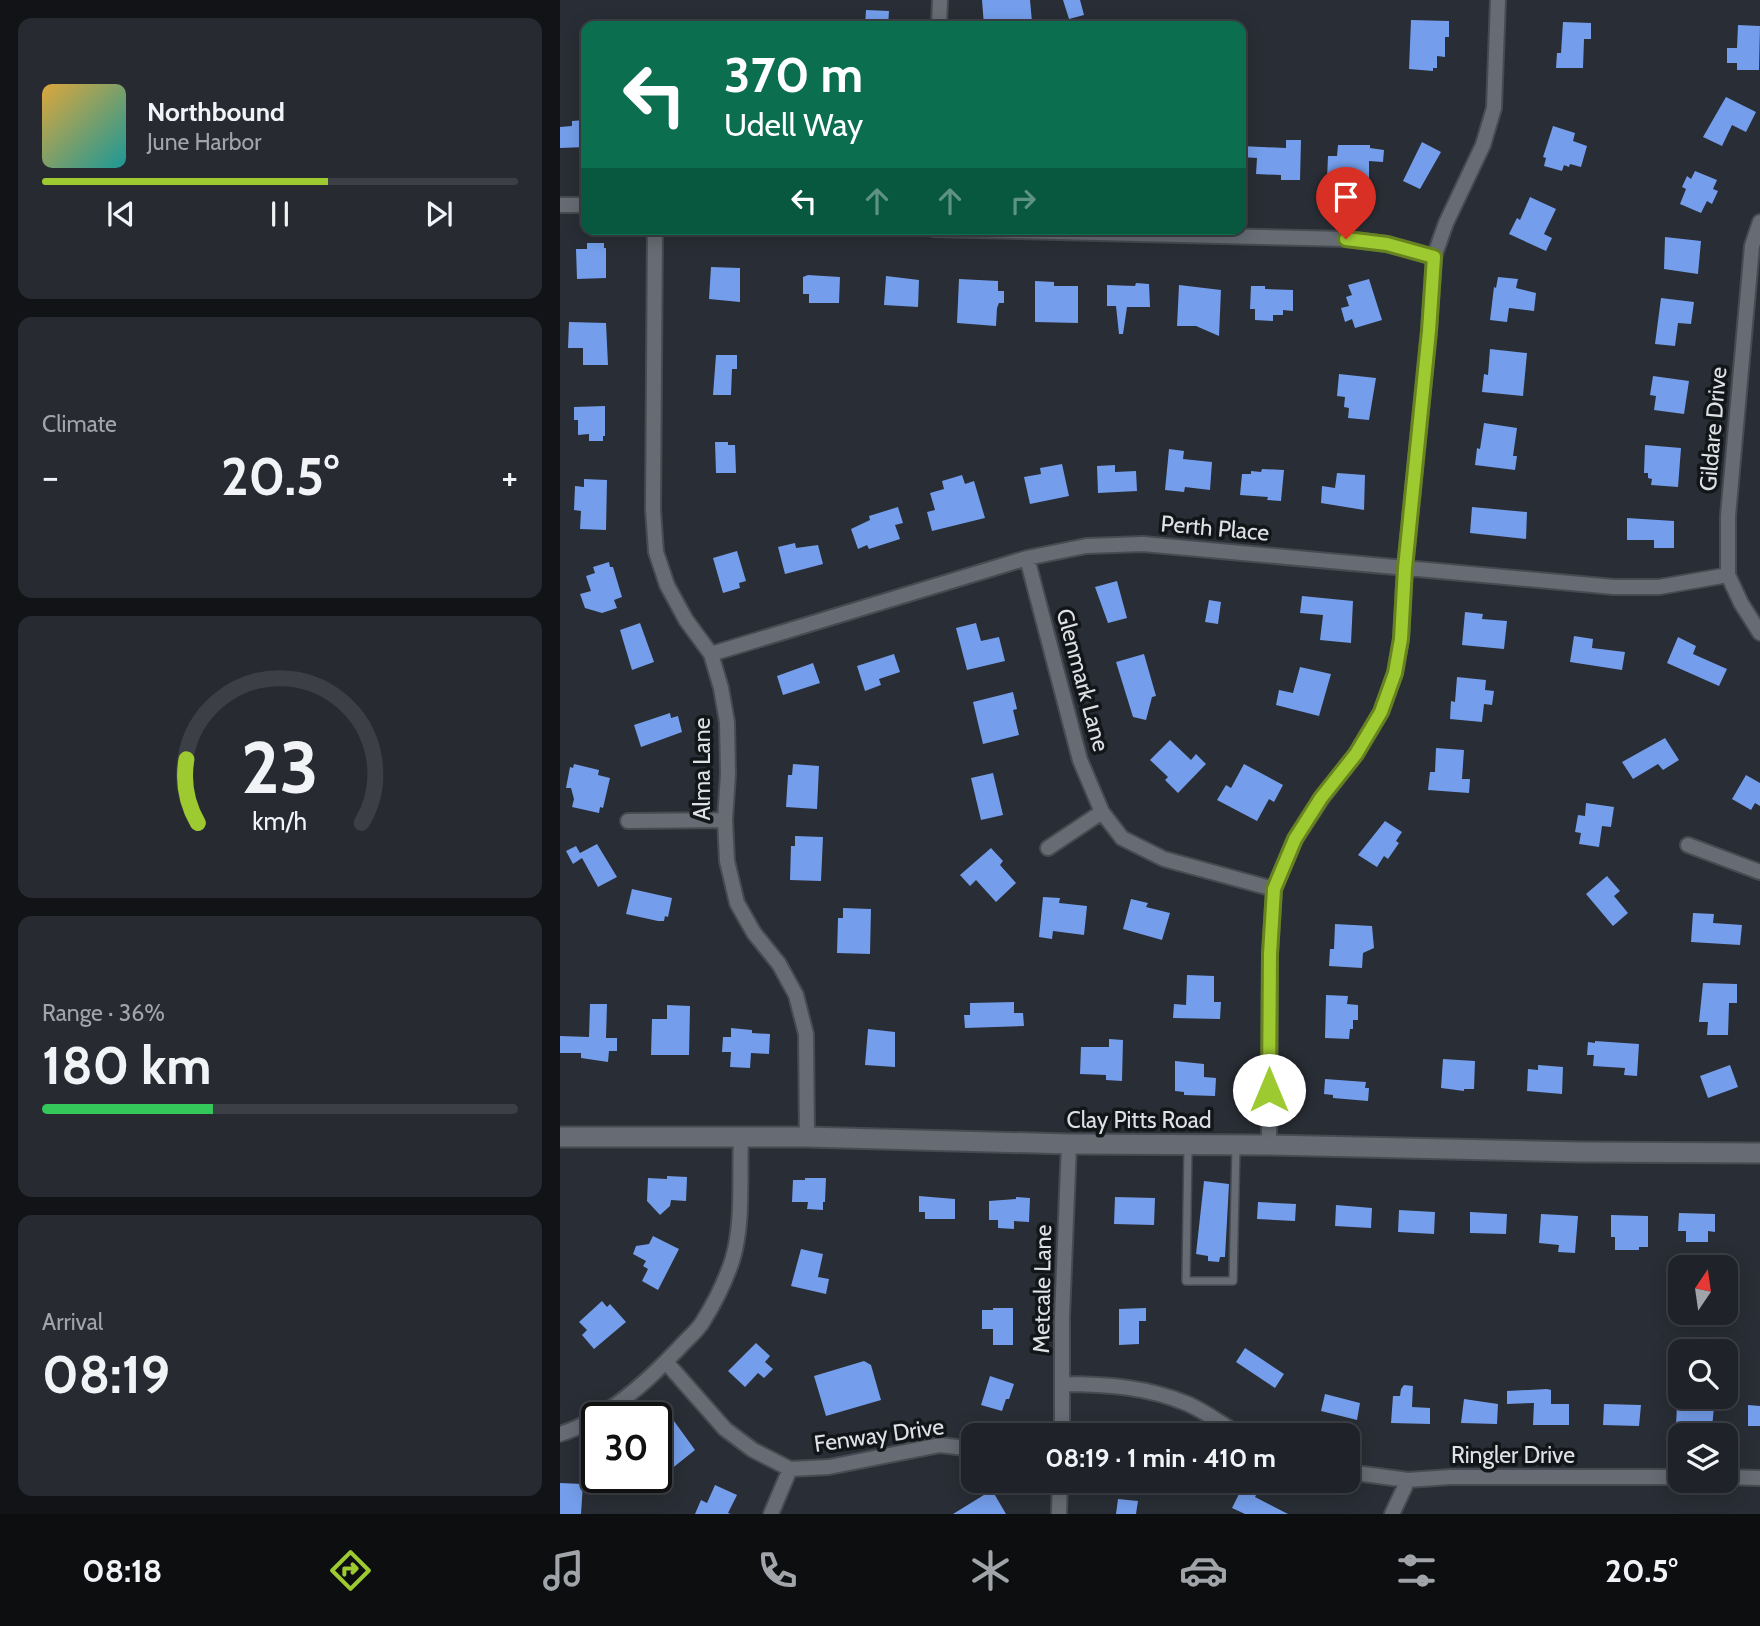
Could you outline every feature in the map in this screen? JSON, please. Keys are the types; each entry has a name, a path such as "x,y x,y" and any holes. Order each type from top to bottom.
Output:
{"street":[{"path":"939,21 940,0"},
{"path":"1269,1145 1270,954 1274,889 1295,839 1321,798 1356,754 1381,712 1395,673 1401,639 1405,568 1434,257 1446,223 1483,145 1494,108 1498,0"},
{"path":"560,205 581,205"},
{"name":"Gildare Drive","path":"1760,222 1752,246 1754,299 1728,516 1728,575 1760,634"},
{"name":"Alma Lane","path":"654,235 653,510 656,552 667,585 686,620 711,654 721,688 727,722 728,774 724,820 727,861 737,903 754,933 779,964 796,995 806,1034 807,1138"},
{"path":"1181,235 1346,239 1387,244 1434,257"},
{"name":"Perth Place","path":"711,654 1027,558 1086,546 1143,544 1614,587 1659,587 1728,575"},
{"name":"Glenmark Lane","path":"1027,558 1080,760 1102,812 1122,838 1164,859 1274,889"},
{"path":"1048,848 1102,812"},
{"path":"628,821 724,820"},
{"path":"1688,845 1760,872"},
{"name":"Clay Pitts Road","path":"560,1138 807,1138 1760,1153"},
{"path":"560,1434 601,1414 633,1391 666,1362 700,1325 719,1291 732,1259 738,1222 741,1138"},
{"name":"Metcale Lane","path":"1062,1423 1062,1317 1069,1144"},
{"name":"Fenway Drive","path":"666,1362 725,1429 753,1450 790,1469 829,1467 940,1446 961,1448"},
{"path":"1063,1384 1127,1387 1158,1394 1189,1405 1220,1423"},
{"path":"771,1514 790,1469"},
{"name":"Ringler Drive","path":"1360,1474 1408,1480 1450,1477 1668,1477"},
{"path":"1738,1477 1760,1478"},
{"path":"1392,1514 1408,1480"},
{"path":"1059,1514 1060,1493"}],"lane":[{"path":"1188,1145 1186,1281 1233,1281 1236,1145"}],"building":[{"path":"982,0 1030,0 1032,21 984,21"},
{"path":"1063,0 1080,0 1084,15 1069,19"},
{"path":"866,10 889,11 888,21 865,21"},
{"path":"1411,20 1449,21 1449,37 1445,37 1445,57 1437,56 1437,68 1433,68 1433,71 1409,69"},
{"path":"1563,22 1591,23 1591,39 1584,39 1583,68 1556,68 1557,53 1561,53"},
{"path":"1738,25 1760,26 1759,70 1737,70 1737,63 1727,63 1727,48 1737,48"},
{"path":"1726,97 1756,112 1746,132 1732,125 1722,146 1703,137"},
{"path":"581,120 581,147 560,148 560,127 572,126 572,121"},
{"path":"1553,126 1575,133 1573,141 1587,146 1581,167 1564,165 1562,171 1544,166 1546,158 1543,157"},
{"path":"1286,140 1301,140 1300,180 1281,180 1281,175 1256,174 1257,158 1246,157 1246,146 1286,148"},
{"path":"1422,142 1441,152 1420,189 1403,181"},
{"path":"1338,145 1370,145 1370,148 1384,150 1383,162 1369,161 1369,183 1327,179 1328,156 1337,156"},
{"path":"1695,171 1717,180 1713,189 1718,191 1712,204 1707,201 1701,213 1680,204 1686,189 1682,187 1687,176 1691,179"},
{"path":"1530,197 1556,209 1544,234 1552,238 1546,251 1509,234 1517,218 1520,220"},
{"path":"1665,237 1701,241 1698,274 1664,269"},
{"path":"587,243 604,243 606,278 577,279 576,249 587,249"},
{"path":"711,267 740,268 740,302 709,299"},
{"path":"886,276 919,280 918,307 884,305"},
{"path":"803,277 840,277 839,303 809,303 809,294 803,294"},
{"path":"1498,277 1518,279 1516,288 1536,293 1534,311 1509,308 1507,322 1490,320 1494,287 1496,288"},
{"path":"959,279 998,281 998,291 1004,291 1004,303 999,303 997,308 996,326 957,323"},
{"path":"1369,279 1382,320 1355,328 1352,319 1345,322 1341,308 1349,306 1346,297 1352,295 1348,285"},
{"path":"1035,281 1054,282 1054,286 1078,286 1078,323 1035,322"},
{"path":"1136,283 1149,284 1150,307 1127,307 1123,334 1119,334 1116,306 1107,306 1107,285 1135,286"},
{"path":"1179,285 1221,290 1219,336 1196,326 1177,326"},
{"path":"1251,286 1293,290 1293,311 1283,310 1283,315 1273,315 1273,321 1255,320 1255,309 1250,309"},
{"path":"1661,298 1694,302 1691,324 1678,323 1675,346 1655,344"},
{"path":"569,322 606,323 608,365 583,365 583,348 568,348"},
{"path":"1490,349 1527,353 1523,396 1482,392 1484,374 1488,375"},
{"path":"716,355 737,355 737,369 732,369 731,395 713,395"},
{"path":"1339,374 1376,378 1369,420 1348,418 1349,408 1344,407 1345,397 1337,396"},
{"path":"1653,376 1689,381 1684,414 1654,410 1656,396 1650,395"},
{"path":"605,406 603,441 589,441 589,434 578,435 578,420 574,420 574,407"},
{"path":"1484,423 1517,428 1513,456 1517,456 1515,470 1475,465"},
{"path":"715,442 735,445 736,473 716,473"},
{"path":"1645,445 1681,448 1678,487 1651,485 1652,479 1648,478 1648,473 1644,473"},
{"path":"1169,449 1184,451 1183,459 1212,462 1210,490 1185,487 1184,492 1165,490"},
{"path":"1062,464 1069,496 1030,504 1024,477 1041,474 1040,468"},
{"path":"1115,465 1115,472 1136,471 1137,491 1098,493 1097,466"},
{"path":"1262,469 1284,470 1281,501 1240,495 1242,474 1261,472"},
{"path":"1337,473 1365,475 1364,510 1321,503 1322,486 1335,488"},
{"path":"962,475 965,484 974,481 985,518 932,531 927,512 935,510 930,493 944,489 942,481"},
{"path":"584,479 607,480 606,530 580,529 581,511 574,510 575,486 584,487"},
{"path":"898,507 903,523 895,525 900,539 869,549 867,545 858,549 851,529 870,520 869,516"},
{"path":"1472,507 1527,512 1526,539 1470,533"},
{"path":"1627,518 1674,521 1674,548 1654,548 1654,540 1627,540"},
{"path":"795,543 796,548 818,545 823,564 785,574 778,547"},
{"path":"737,551 746,581 739,583 740,588 723,593 713,558"},
{"path":"609,562 622,597 614,600 617,608 602,613 585,608 580,594 591,591 586,576 595,573 593,567"},
{"path":"1117,581 1127,618 1108,623 1095,587"},
{"path":"1302,596 1353,601 1351,643 1320,640 1323,615 1300,613"},
{"path":"1209,600 1221,602 1218,624 1205,622"},
{"path":"1465,612 1483,614 1482,619 1507,621 1504,649 1462,645"},
{"path":"640,623 654,662 632,670 620,630"},
{"path":"976,623 981,641 999,637 1005,661 967,670 956,628"},
{"path":"1574,636 1593,639 1592,648 1625,652 1622,670 1570,662"},
{"path":"1678,637 1696,646 1693,654 1727,669 1719,686 1667,663"},
{"path":"894,654 900,672 879,679 881,685 865,691 857,666"},
{"path":"1144,654 1156,696 1152,697 1146,720 1133,717 1116,662"},
{"path":"813,663 820,683 783,695 777,676"},
{"path":"1300,667 1331,674 1319,716 1276,705 1279,690 1293,693"},
{"path":"1457,677 1486,680 1485,690 1494,691 1492,705 1484,704 1482,722 1450,719 1451,701 1455,702"},
{"path":"1013,692 1017,709 1013,710 1019,735 983,744 973,702"},
{"path":"670,713 671,718 678,716 682,732 641,747 634,725"},
{"path":"1665,738 1679,760 1663,770 1658,764 1633,779 1622,762"},
{"path":"1170,740 1191,760 1196,754 1206,764 1178,793 1165,780 1168,777 1150,760"},
{"path":"1436,748 1464,750 1462,779 1470,779 1469,793 1428,790 1430,772 1435,772"},
{"path":"574,764 599,770 598,775 610,778 603,808 600,807 599,813 572,807 574,799 571,788 566,788 570,767 573,768"},
{"path":"793,764 819,766 817,809 786,807 788,775 792,775"},
{"path":"1244,764 1283,785 1274,802 1269,799 1257,821 1217,800 1226,785 1231,788"},
{"path":"993,773 1003,815 981,820 971,778"},
{"path":"1746,775 1760,783 1760,806 1755,803 1751,810 1732,799"},
{"path":"1586,803 1614,807 1611,827 1602,826 1599,847 1579,844 1581,833 1575,832 1578,815 1585,816"},
{"path":"1385,821 1402,832 1396,841 1399,843 1388,859 1384,856 1377,867 1358,855"},
{"path":"795,836 823,837 821,881 790,880 791,846 795,846"},
{"path":"597,844 617,877 598,887 582,858 573,864 566,851 576,846 580,853"},
{"path":"991,848 1003,861 1000,865 1016,883 996,902 976,880 970,886 960,875"},
{"path":"1607,876 1620,891 1614,896 1628,913 1613,926 1586,894"},
{"path":"632,889 672,898 668,917 665,916 664,921 658,921 626,914"},
{"path":"1043,897 1060,898 1059,903 1087,906 1084,935 1053,931 1052,939 1039,937"},
{"path":"1131,899 1148,903 1146,907 1170,913 1162,940 1123,929"},
{"path":"843,908 871,909 870,954 837,953 838,918 843,918"},
{"path":"1693,913 1714,914 1713,923 1742,925 1740,945 1691,942"},
{"path":"1335,924 1372,926 1374,948 1363,953 1362,968 1329,966 1330,949 1334,949"},
{"path":"1187,975 1214,976 1214,1002 1221,1002 1220,1019 1173,1018 1174,1004 1186,1005"},
{"path":"1703,983 1737,984 1737,1003 1729,1003 1728,1035 1707,1035 1708,1022 1699,1022"},
{"path":"1326,995 1348,996 1347,1004 1358,1005 1358,1020 1353,1020 1349,1039 1325,1038"},
{"path":"1014,1002 1014,1013 1023,1013 1024,1026 965,1028 964,1015 970,1015 970,1003"},
{"path":"590,1004 607,1004 606,1038 617,1038 617,1051 609,1051 608,1062 581,1058 581,1053 560,1053 560,1036 589,1037"},
{"path":"667,1005 690,1006 689,1055 651,1055 652,1019 667,1019"},
{"path":"731,1028 770,1034 769,1054 751,1053 750,1068 730,1067 731,1052 722,1052 723,1037 731,1037"},
{"path":"868,1029 895,1032 895,1067 865,1065"},
{"path":"1109,1039 1123,1040 1122,1081 1106,1080 1106,1075 1080,1074 1081,1047 1109,1047"},
{"path":"1588,1042 1639,1044 1637,1076 1624,1075 1625,1068 1593,1066 1594,1055 1587,1055"},
{"path":"1443,1059 1475,1061 1474,1089 1464,1091 1441,1088"},
{"path":"1175,1061 1204,1064 1204,1077 1216,1078 1215,1096 1184,1095 1184,1092 1175,1091"},
{"path":"1538,1065 1563,1067 1562,1094 1527,1091 1528,1069 1538,1070"},
{"path":"1730,1065 1738,1087 1708,1098 1700,1076"},
{"path":"1325,1079 1366,1082 1365,1088 1369,1088 1368,1101 1333,1098 1333,1095 1324,1094"},
{"path":"667,1176 687,1177 686,1201 671,1200 670,1206 660,1215 647,1201 648,1178 667,1179"},
{"path":"826,1178 823,1210 807,1209 808,1202 792,1202 793,1180"},
{"path":"1204,1181 1229,1184 1225,1257 1220,1257 1219,1262 1208,1261 1208,1256 1196,1254"},
{"path":"919,1196 955,1199 955,1219 925,1219 925,1212 919,1212"},
{"path":"1115,1197 1155,1198 1154,1225 1114,1224"},
{"path":"1030,1198 1029,1222 1014,1221 1014,1229 998,1228 998,1220 989,1220 989,1201"},
{"path":"1258,1202 1296,1204 1295,1221 1257,1219"},
{"path":"1336,1205 1372,1208 1371,1228 1335,1226"},
{"path":"1399,1210 1435,1212 1434,1234 1398,1232"},
{"path":"1470,1212 1507,1214 1506,1234 1470,1233"},
{"path":"1679,1213 1715,1214 1715,1232 1708,1231 1708,1242 1686,1242 1686,1231 1678,1231"},
{"path":"1541,1214 1578,1216 1575,1253 1558,1252 1559,1245 1539,1243"},
{"path":"1611,1215 1648,1216 1648,1247 1639,1247 1639,1250 1615,1250 1615,1237 1611,1237"},
{"path":"653,1236 679,1249 658,1290 642,1281 648,1269 643,1266 646,1261 633,1254 636,1246 649,1244"},
{"path":"801,1249 823,1254 818,1277 829,1279 826,1294 791,1286"},
{"path":"602,1301 607,1307 610,1304 626,1322 594,1349 582,1335 587,1330 579,1322"},
{"path":"1013,1308 1013,1345 993,1345 993,1329 982,1329 982,1310"},
{"path":"1146,1308 1146,1321 1139,1321 1139,1344 1119,1345 1119,1309"},
{"path":"756,1343 770,1356 765,1362 773,1369 764,1378 758,1373 745,1387 728,1371"},
{"path":"1245,1348 1284,1374 1275,1388 1236,1362"},
{"path":"864,1361 871,1365 881,1400 826,1416 814,1376"},
{"path":"990,1376 1014,1384 1002,1411 981,1405"},
{"path":"1404,1385 1413,1386 1412,1407 1430,1408 1430,1424 1391,1423 1393,1396 1400,1396"},
{"path":"1551,1390 1551,1404 1569,1404 1569,1425 1533,1425 1534,1403 1507,1404 1507,1391"},
{"path":"1325,1394 1360,1403 1357,1420 1321,1411"},
{"path":"1464,1399 1498,1404 1497,1424 1461,1423"},
{"path":"1604,1404 1641,1405 1639,1426 1603,1425"},
{"path":"1748,1405 1760,1406 1760,1426 1748,1426"},
{"path":"1677,1409 1714,1409 1712,1423 1676,1423"},
{"path":"674,1421 695,1450 672,1468"},
{"path":"560,1483 581,1484 581,1514 560,1514"},
{"path":"715,1485 737,1495 728,1513 731,1514 695,1514 701,1500 707,1503"},
{"path":"987,1493 994,1493 1006,1514 953,1514"},
{"path":"1240,1493 1252,1493 1288,1514 1245,1514 1232,1508"},
{"path":"1118,1499 1138,1501 1136,1514 1116,1514"}],"route":[{"path":"1269,1090 1270,954 1274,889 1295,839 1321,798 1356,754 1381,712 1395,673 1401,639 1405,568 1429,331 1434,257 1387,244 1346,239"}]}
